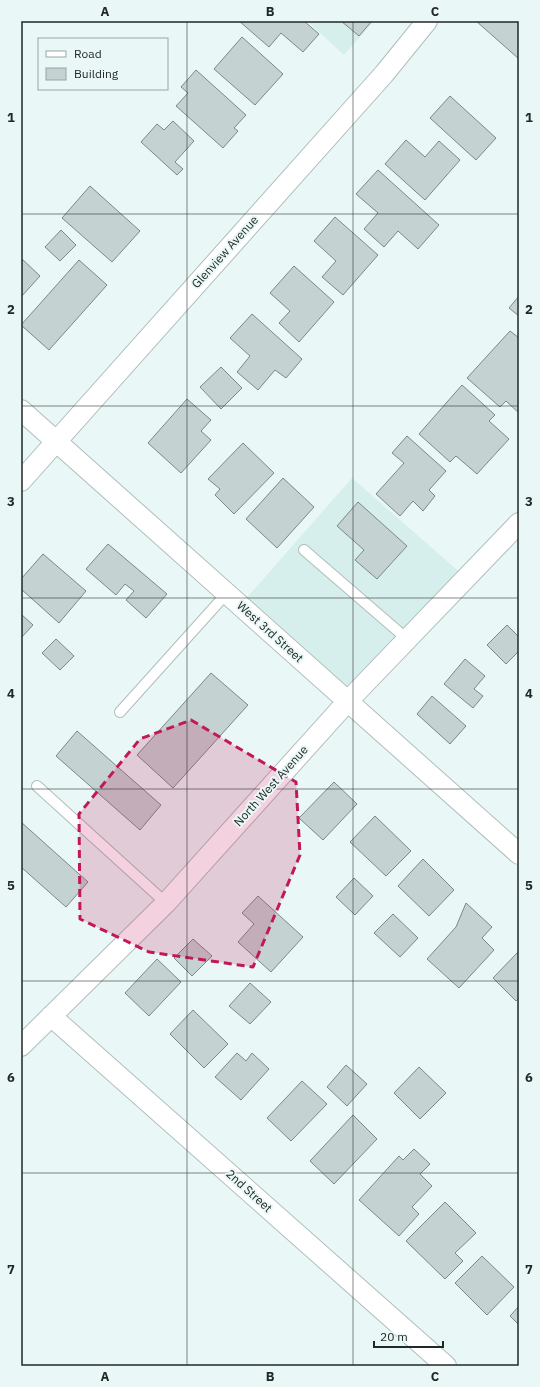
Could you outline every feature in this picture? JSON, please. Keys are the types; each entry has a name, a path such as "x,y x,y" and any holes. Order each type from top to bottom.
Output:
{"street":[{"name":"Glenview Avenue","path":"21,481 384,74 428,21"},
{"name":"West 3rd Street","path":"21,410 519,854"},
{"name":"North West Avenue","path":"21,1046 166,903 347,702 519,523"},
{"name":"2nd Street","path":"51,1016 446,1366"}],"lane":[{"path":"304,550 407,639"},
{"path":"120,712 227,593"},
{"path":"37,786 166,903"}],"highlighted area":[{"path":"191,720 296,782 300,855 253,967 149,952 80,919 79,814 140,739"}],"shaded area":[{"path":"307,21 374,21 344,55"},
{"path":"352,478 463,575 337,706 235,611"}],"building":[{"path":"239,21 304,21 319,34 303,52 281,33 269,47"},
{"path":"341,21 372,21 359,36"},
{"path":"476,21 519,21 519,59"},
{"path":"242,37 283,74 255,105 214,69"},
{"path":"196,70 246,115 234,128 238,131 223,148 176,106 188,93 181,87"},
{"path":"450,96 496,138 476,160 430,118"},
{"path":"173,121 194,141 175,162 183,169 177,175 141,142 157,124 164,130"},
{"path":"406,140 425,157 439,141 460,160 425,200 385,164"},
{"path":"378,170 439,225 418,249 398,231 384,247 364,229 378,213 356,194"},
{"path":"90,186 140,231 112,262 62,218"},
{"path":"335,217 378,255 343,295 322,277 336,261 314,241"},
{"path":"61,230 76,245 60,261 45,247"},
{"path":"21,258 40,276 21,297"},
{"path":"79,260 107,285 49,350 21,325"},
{"path":"294,266 334,302 299,342 279,323 290,311 270,293"},
{"path":"519,296 519,316 509,308"},
{"path":"252,314 302,359 286,378 275,370 258,390 237,372 250,356 230,338"},
{"path":"510,331 519,338 519,413 506,401 500,407 467,378"},
{"path":"221,367 242,388 221,409 200,387"},
{"path":"462,385 495,415 489,421 509,439 477,474 456,456 450,462 419,434"},
{"path":"187,399 211,420 201,431 211,440 181,473 148,443"},
{"path":"407,436 446,471 429,490 435,496 423,511 413,501 400,516 376,494 404,463 392,453"},
{"path":"243,443 274,473 234,514 215,495 220,489 208,479"},
{"path":"283,478 314,507 277,548 246,519"},
{"path":"358,502 407,546 377,579 355,560 364,550 337,526"},
{"path":"108,544 167,594 146,618 126,600 134,591 125,584 116,595 86,569"},
{"path":"43,554 86,591 59,623 21,589 21,579"},
{"path":"21,614 33,625 21,638"},
{"path":"507,625 519,637 519,651 506,664 487,645"},
{"path":"56,639 74,656 60,670 42,653"},
{"path":"465,659 485,676 474,689 483,696 473,708 444,684"},
{"path":"211,673 248,705 173,788 137,755"},
{"path":"432,696 466,726 450,744 417,714"},
{"path":"77,731 161,805 140,830 56,756"},
{"path":"334,782 357,804 323,840 299,818"},
{"path":"375,816 411,851 386,876 350,842"},
{"path":"21,822 88,882 66,907 21,867"},
{"path":"423,859 454,890 429,916 398,886"},
{"path":"354,878 373,896 355,915 336,897"},
{"path":"258,896 303,937 271,972 238,942 254,924 242,913"},
{"path":"466,903 492,927 482,938 494,950 459,988 427,959 456,927"},
{"path":"393,914 418,938 400,957 374,933"},
{"path":"193,939 212,956 192,976 174,958"},
{"path":"519,951 519,998 516,1001 493,978"},
{"path":"157,959 181,982 149,1016 125,993"},
{"path":"250,983 271,1002 250,1024 229,1006"},
{"path":"193,1010 228,1044 204,1068 170,1034"},
{"path":"237,1053 246,1061 252,1053 269,1069 241,1100 215,1077"},
{"path":"346,1065 367,1084 347,1106 327,1087"},
{"path":"419,1067 446,1093 420,1119 394,1093"},
{"path":"302,1081 327,1104 291,1141 267,1118"},
{"path":"353,1115 377,1139 334,1184 310,1161"},
{"path":"414,1149 430,1164 420,1174 432,1186 412,1207 419,1214 399,1236 359,1200 399,1156 403,1160"},
{"path":"445,1202 476,1233 455,1253 463,1261 445,1279 406,1241"},
{"path":"482,1256 514,1287 487,1315 455,1283"},
{"path":"519,1306 519,1325 510,1316"}]}
